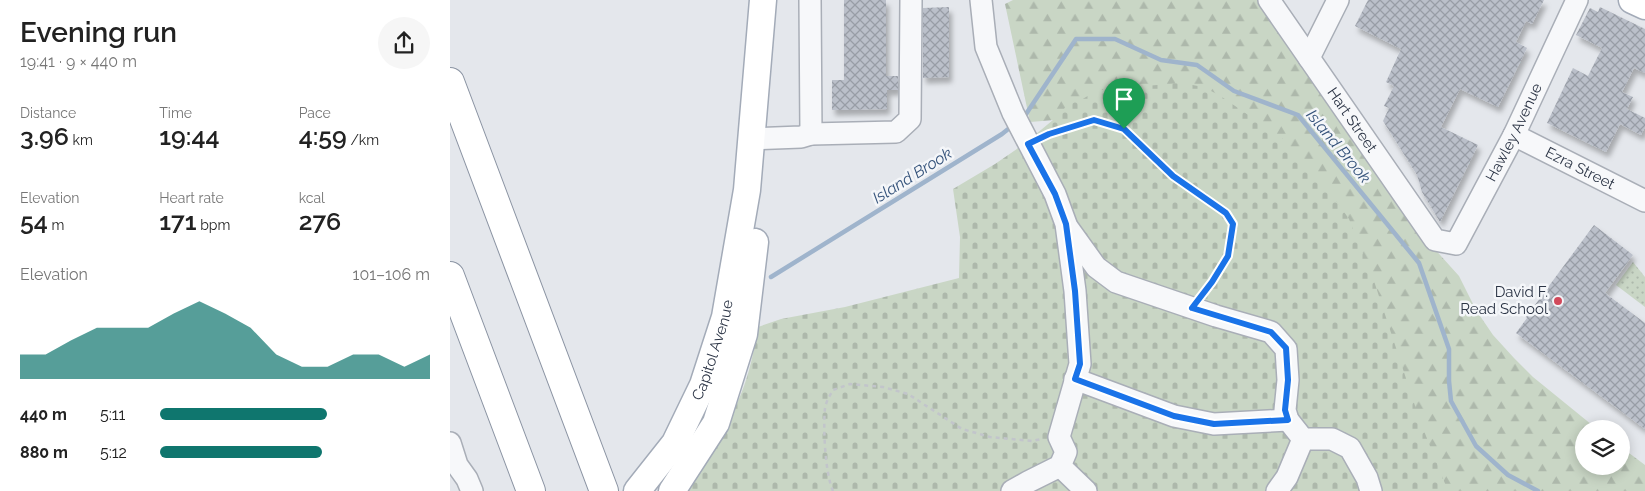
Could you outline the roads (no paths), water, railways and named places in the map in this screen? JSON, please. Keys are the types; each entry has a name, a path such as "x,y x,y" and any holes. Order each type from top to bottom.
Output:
{"highway":[{"path":"450,82 601,484"},
{"path":"450,276 531,491"}],"main road":[{"name":"Capitol Avenue","path":"636,491 675,443 703,385 725,317 747,190 763,0"},
{"path":"1632,0 1645,6"},
{"name":"Capitol Avenue","path":"672,491 716,423 744,334 757,227 747,190"}],"street":[{"path":"810,0 811,134"},
{"path":"751,139 801,137 811,134 896,132 908,123 910,119 911,0"},
{"path":"981,0 986,47 1020,129 1055,194 1066,224 1075,291 1080,364 1059,437 1066,452 1060,466 1012,491"},
{"name":"Hart Street","path":"1269,0 1435,240"},
{"path":"1309,58 1338,0"},
{"name":"Hawley Avenue","path":"1435,240 1456,244 1514,135 1577,0"},
{"name":"Ezra Street","path":"1514,135 1645,200"},
{"path":"1066,224 1096,267 1116,282 1271,332 1286,348 1288,380 1285,410 1288,420 1303,439"},
{"path":"1075,379 1174,416 1214,424 1288,420"},
{"path":"1277,491 1286,477 1303,439"},
{"path":"1303,439 1332,439 1350,448 1367,478 1371,491"},
{"path":"450,444 453,464 467,479 472,491"},
{"path":"1060,466 1086,491"}],"waterway":[{"name":"Island Brook","path":"1022,118 1076,39 1115,39 1161,60 1197,65 1234,91 1298,115 1419,263 1449,349 1451,401 1476,446 1508,475 1538,491"},
{"name":"Island Brook","path":"771,277 1012,126"}],"place":[{"name":"David F. Read School","path":"1558,301"}]}
